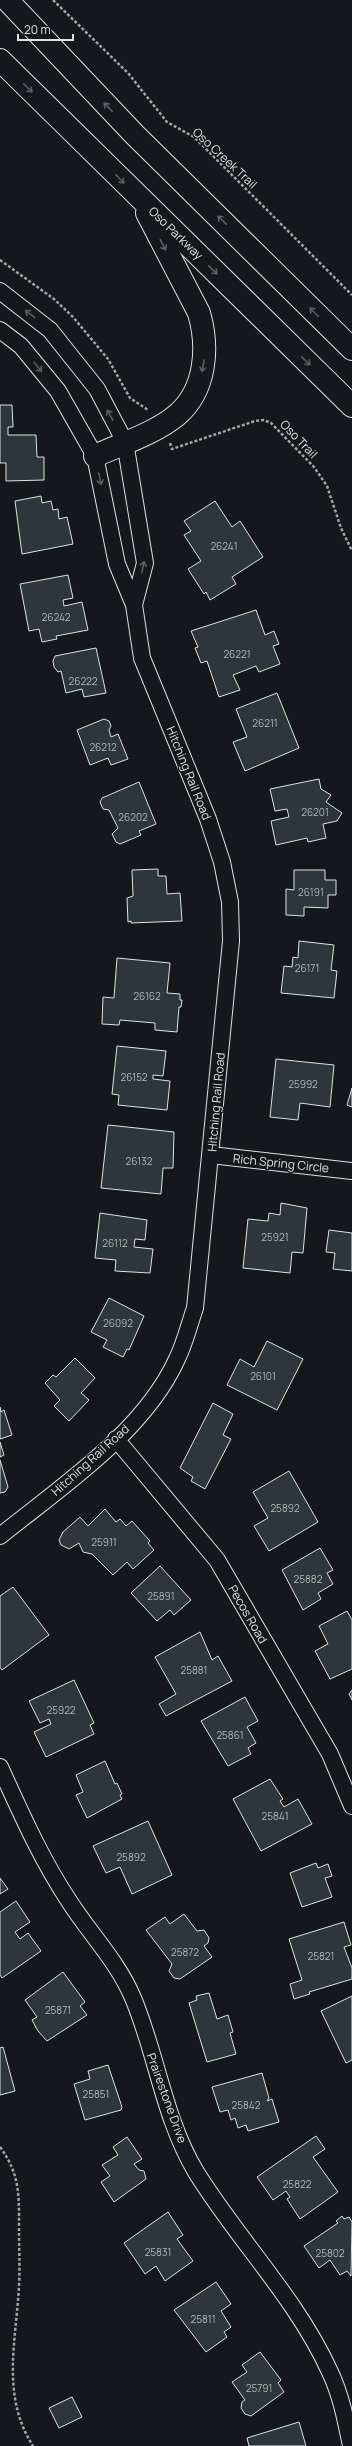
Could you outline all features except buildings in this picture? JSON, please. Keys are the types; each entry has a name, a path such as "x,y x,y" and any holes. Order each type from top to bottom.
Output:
{"main road":[{"path":"7,0 135,135 352,349"},
{"name":"Oso Parkway","path":"0,60 352,406"},
{"path":"95,456 162,425 177,415 189,401 203,368 205,350 203,330 199,313 140,198"}],"street":[{"name":"Hitching Rail Road","path":"0,291 50,330 97,390 125,442 145,563 134,605"},
{"name":"Hitching Rail Road","path":"0,330 21,346 58,391 95,456 118,564 134,605 142,658 208,819 222,862 230,902 231,941 195,1308 177,1360 153,1400 116,1440 63,1486 0,1536"},
{"name":"Rich Spring Circle","path":"211,1155 352,1171"},
{"name":"Pecos Road","path":"116,1440 217,1560 330,1754 352,1806"},
{"name":"Prairestone Drive","path":"0,1767 45,1862 69,1902 107,1953 132,1997 175,2128 196,2172 304,2325 330,2372 346,2422 351,2446"}],"path":[{"name":"Oso Creek Trail","path":"53,0 128,73 167,122 194,137 352,295"},
{"path":"0,260 49,295 73,316 108,359 130,398 152,413"},
{"name":"Oso Trail","path":"168,438 172,449 255,421 264,420 271,423 314,467 327,486 341,528 352,551"},
{"path":"0,2147 10,2161 19,2192 19,2284 13,2365 13,2395 17,2416 33,2446"}]}
